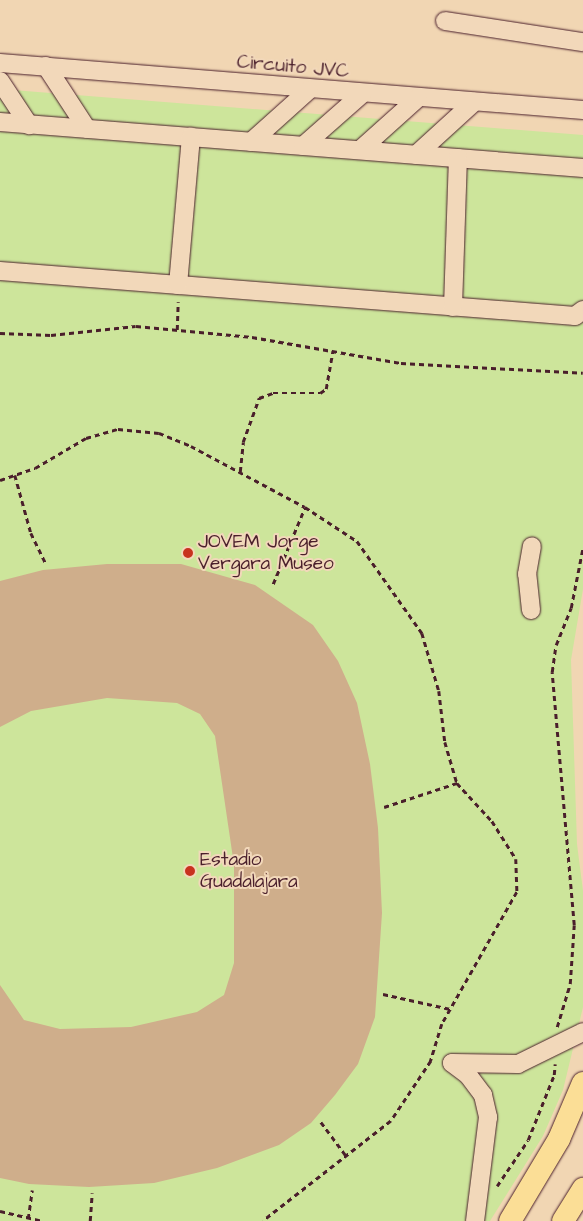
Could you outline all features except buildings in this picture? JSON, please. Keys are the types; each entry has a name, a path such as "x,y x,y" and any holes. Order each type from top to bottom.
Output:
{"main road":[{"path":"510,1221 559,1139 583,1083"},
{"path":"563,1221 583,1189"}],"lane":[{"path":"445,21 583,42"},
{"name":"Circuito JVC","path":"0,63 309,90 583,110"},
{"path":"46,66 87,129"},
{"path":"0,81 29,125"},
{"path":"250,142 309,90"},
{"path":"303,146 362,94"},
{"path":"360,150 418,98"},
{"path":"416,155 474,102"},
{"path":"0,122 583,168"},
{"path":"178,285 191,137"},
{"path":"453,306 458,158"},
{"path":"0,271 574,316 583,310"},
{"path":"531,610 527,574 532,546"},
{"path":"477,1212 488,1117 483,1095 468,1075 452,1063 518,1064 556,1048 583,1032"}],"path":[{"path":"178,285 178,330"},
{"path":"0,333 51,335 136,326 252,337 401,363 583,373"},
{"path":"240,472 243,442 258,398 264,394 312,394 326,389 333,351"},
{"path":"0,480 35,468 86,438 118,428 159,433 240,472 305,507 357,541 422,633 439,691 445,742 457,783 492,821 516,859 517,892 450,1009 431,1061 391,1121 263,1221"},
{"path":"15,475 31,533 46,564"},
{"path":"273,584 305,507"},
{"path":"477,1212 500,1183 528,1140 554,1075 556,1048 554,1038 570,984 574,925 552,696 552,672 556,645 571,608 583,547"},
{"path":"384,807 457,783"},
{"path":"383,994 450,1009"},
{"path":"321,1122 347,1157"},
{"path":"28,1219 32,1190"},
{"path":"90,1221 92,1193"},
{"path":"0,1211 43,1221"}],"green space":[{"path":"0,89 583,135 583,589 571,660 577,844 583,891 583,1007 563,1090 543,1136 490,1221 0,1221"}],"place":[{"name":"JOVEM Jorge Vergara Museo","path":"188,553"},
{"name":"Estadio Guadalajara","path":"190,871"}]}
